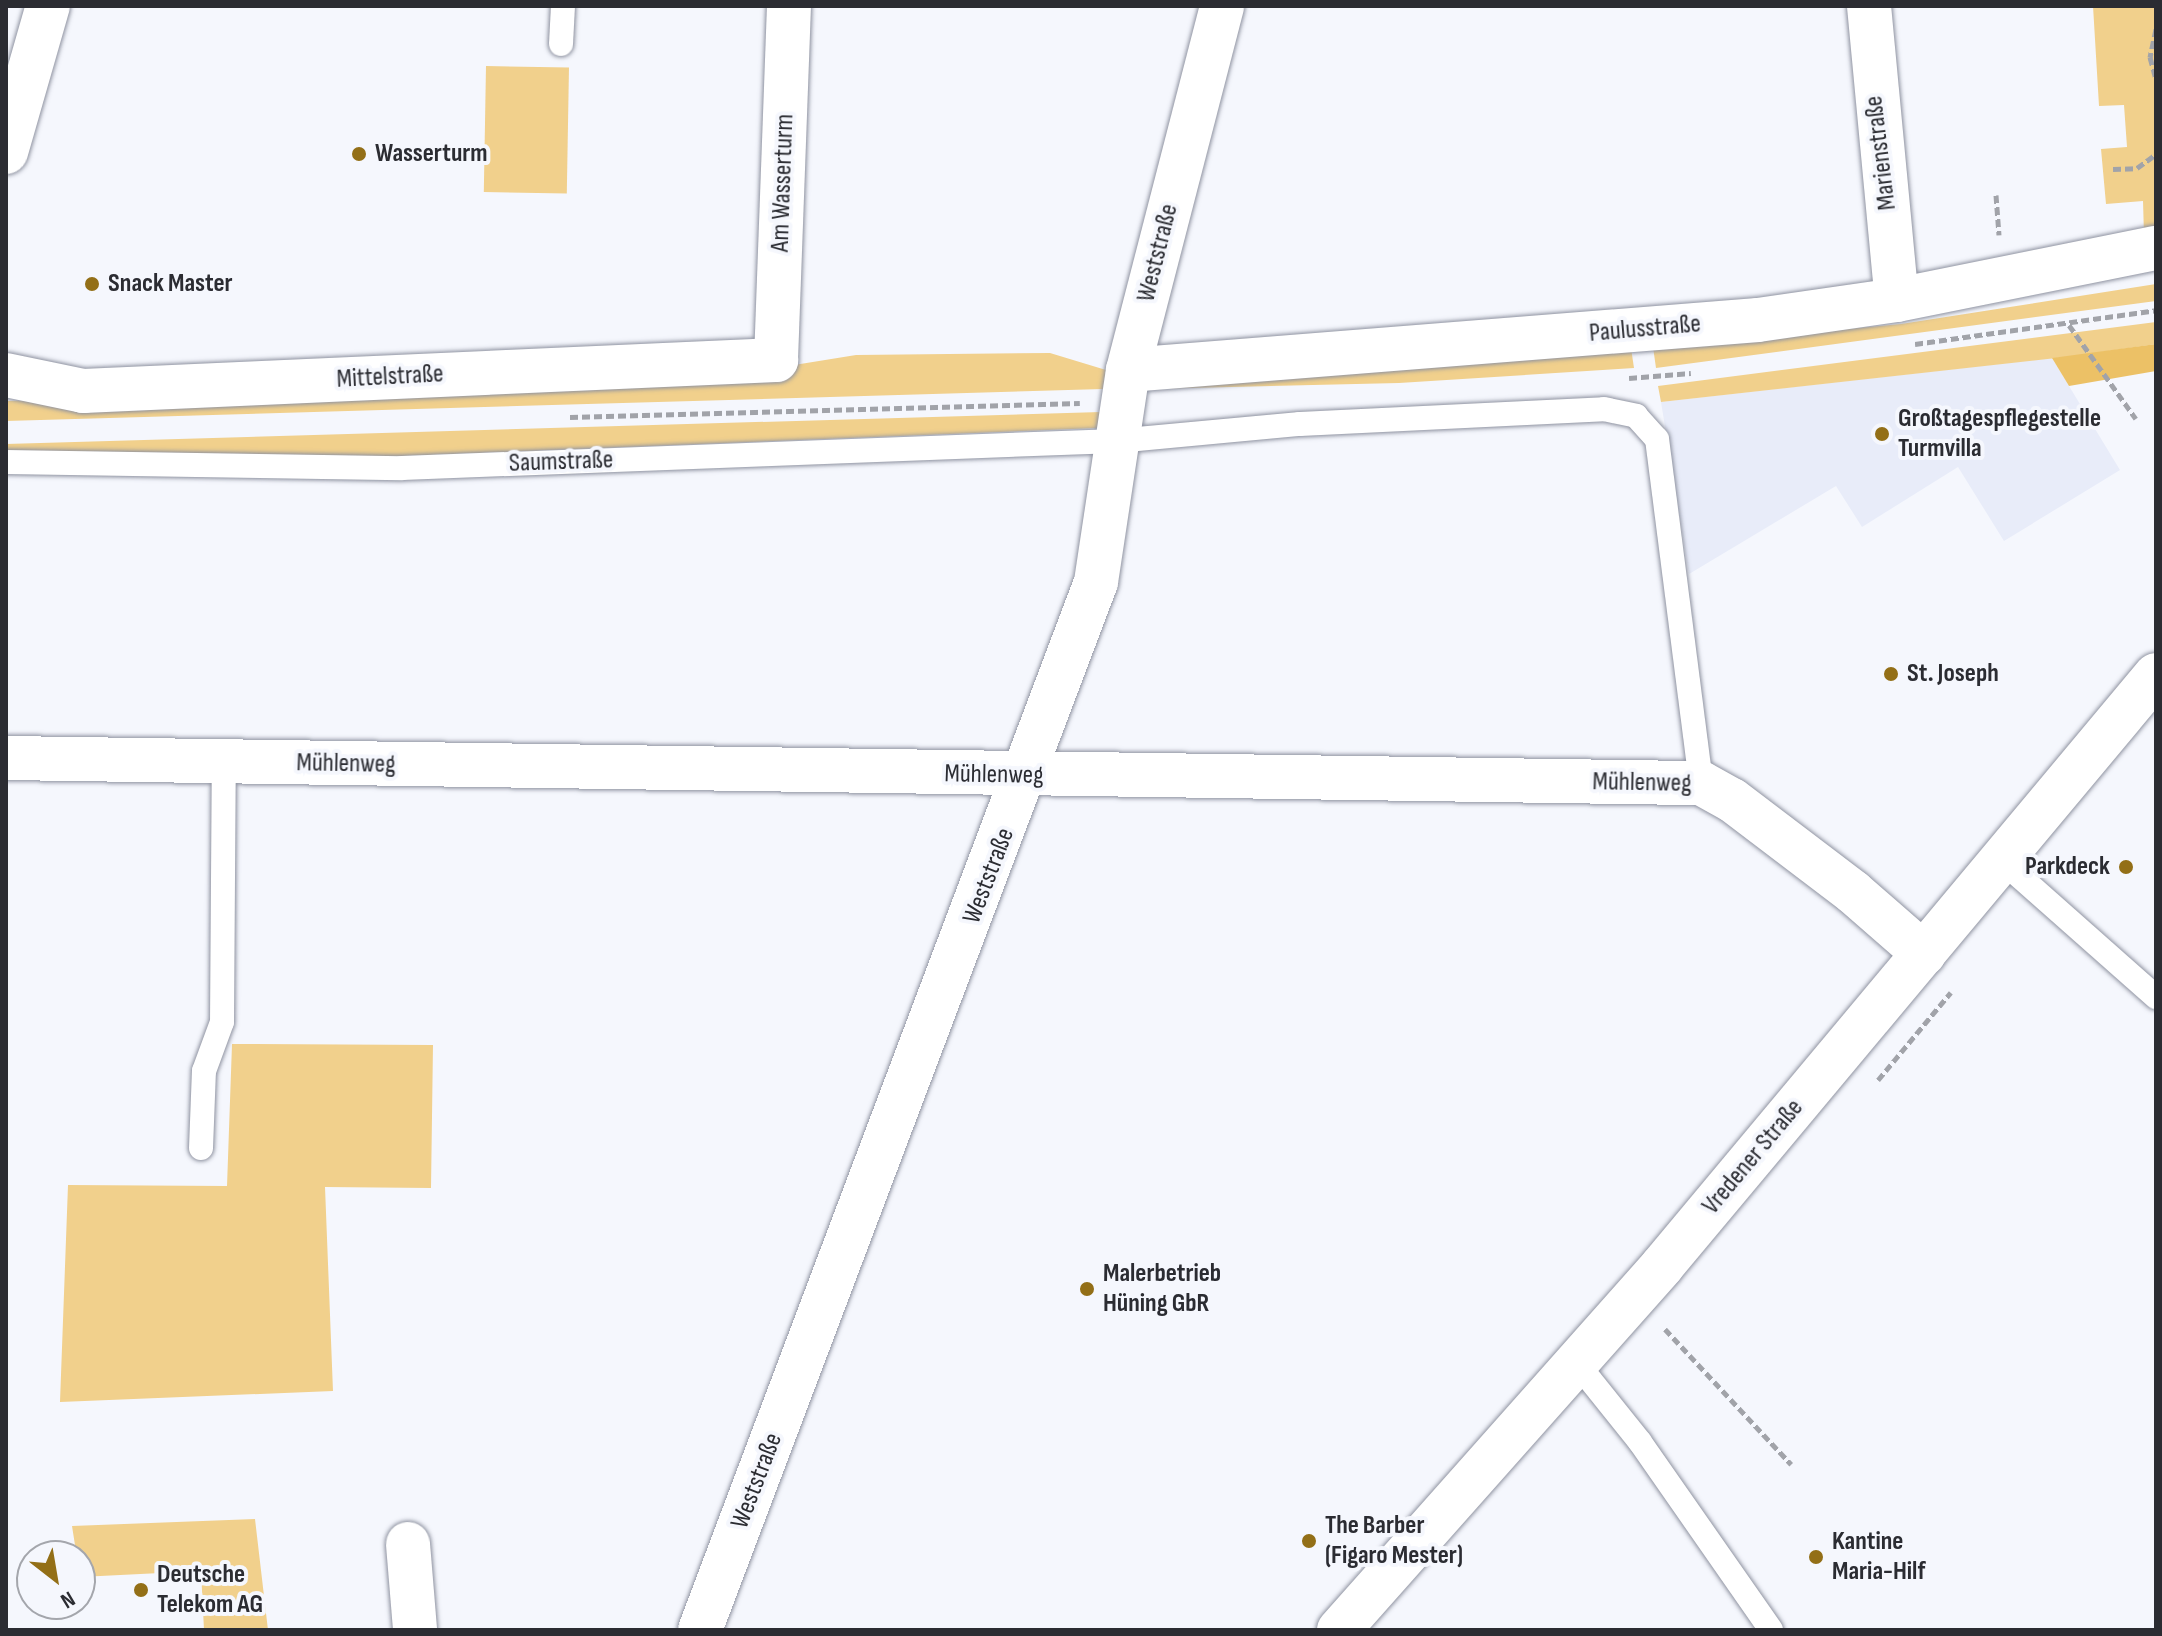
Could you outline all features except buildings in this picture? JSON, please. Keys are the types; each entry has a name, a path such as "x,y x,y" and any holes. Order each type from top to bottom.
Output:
{"street":[{"path":"6,152 48,6"},
{"name":"Am Wasserturm","path":"776,360 789,6"},
{"name":"Weststraße","path":"700,1630 1027,776 1096,582 1128,370 1222,6"},
{"name":"Marienstraße","path":"1869,6 1897,300"},
{"name":"Paulusstraße","path":"1128,370 1758,320 1897,300 2156,248"},
{"name":"Mittelstraße","path":"6,375 83,391 776,360"},
{"name":"Vredener Straße","path":"1339,1630 1576,1362 1924,954 2156,675"},
{"name":"Mühlenweg","path":"6,758 1027,776 1701,783 1732,800 1841,883 1924,954"},
{"path":"408,1544 415,1630"}],"lane":[{"path":"561,44 563,6"},
{"name":"Saumstraße","path":"6,462 402,468 1116,441 1604,409 1636,416 1657,439 1701,783"},
{"path":"201,1148 204,1071 222,1022 224,762"},
{"path":"2001,860 2156,997"},
{"path":"1576,1362 1640,1442 1771,1630"}],"path":[{"path":"2156,29 2150,57 2156,79"},
{"path":"2113,169 2137,168 2156,155"},
{"path":"2069,325 2136,419"},
{"path":"1653,1317 1791,1464"}],"shaded area":[{"path":"2093,6 2156,6 2156,233 2144,235 2143,201 2106,204 2101,149 2127,147 2124,105 2099,106"},
{"path":"486,66 569,67 567,193 484,192"},
{"path":"2156,284 2156,301 1656,368 1653,347 1901,324"},
{"path":"2156,322 2156,344 2074,356 1661,402 1658,386"},
{"path":"2156,344 2156,371 2069,386 2052,358"},
{"path":"1631,348 1634,368 1399,383 1148,389"},
{"path":"1050,353 1106,370 1103,389 6,421 6,401 754,379 788,366 856,355"},
{"name":"Großtagespflegestelle Turmvilla","path":"2052,358 2120,470 2004,541 1958,467 1862,527 1836,486 1689,574 1661,402"},
{"path":"1101,412 1098,428 381,457 6,455 6,444"},
{"path":"232,1044 433,1045 431,1188 325,1187 333,1391 60,1402 68,1185 227,1186"},
{"path":"255,1519 268,1630 204,1630 201,1571 96,1576 96,1540 74,1540 72,1526"}],"place":[{"name":"Wasserturm","path":"359,154"},
{"name":"Snack Master","path":"92,284"},
{"name":"Großtagespflegestelle Turmvilla","path":"1882,434"},
{"name":"St. Joseph","path":"1891,674"},
{"name":"Parkdeck","path":"2126,867"},
{"name":"Malerbetrieb Hüning GbR","path":"1087,1289"},
{"name":"The Barber (Figaro Mester)","path":"1309,1541"},
{"name":"Kantine Maria-Hilf","path":"1816,1557"},
{"name":"Deutsche Telekom AG","path":"141,1590"}]}
